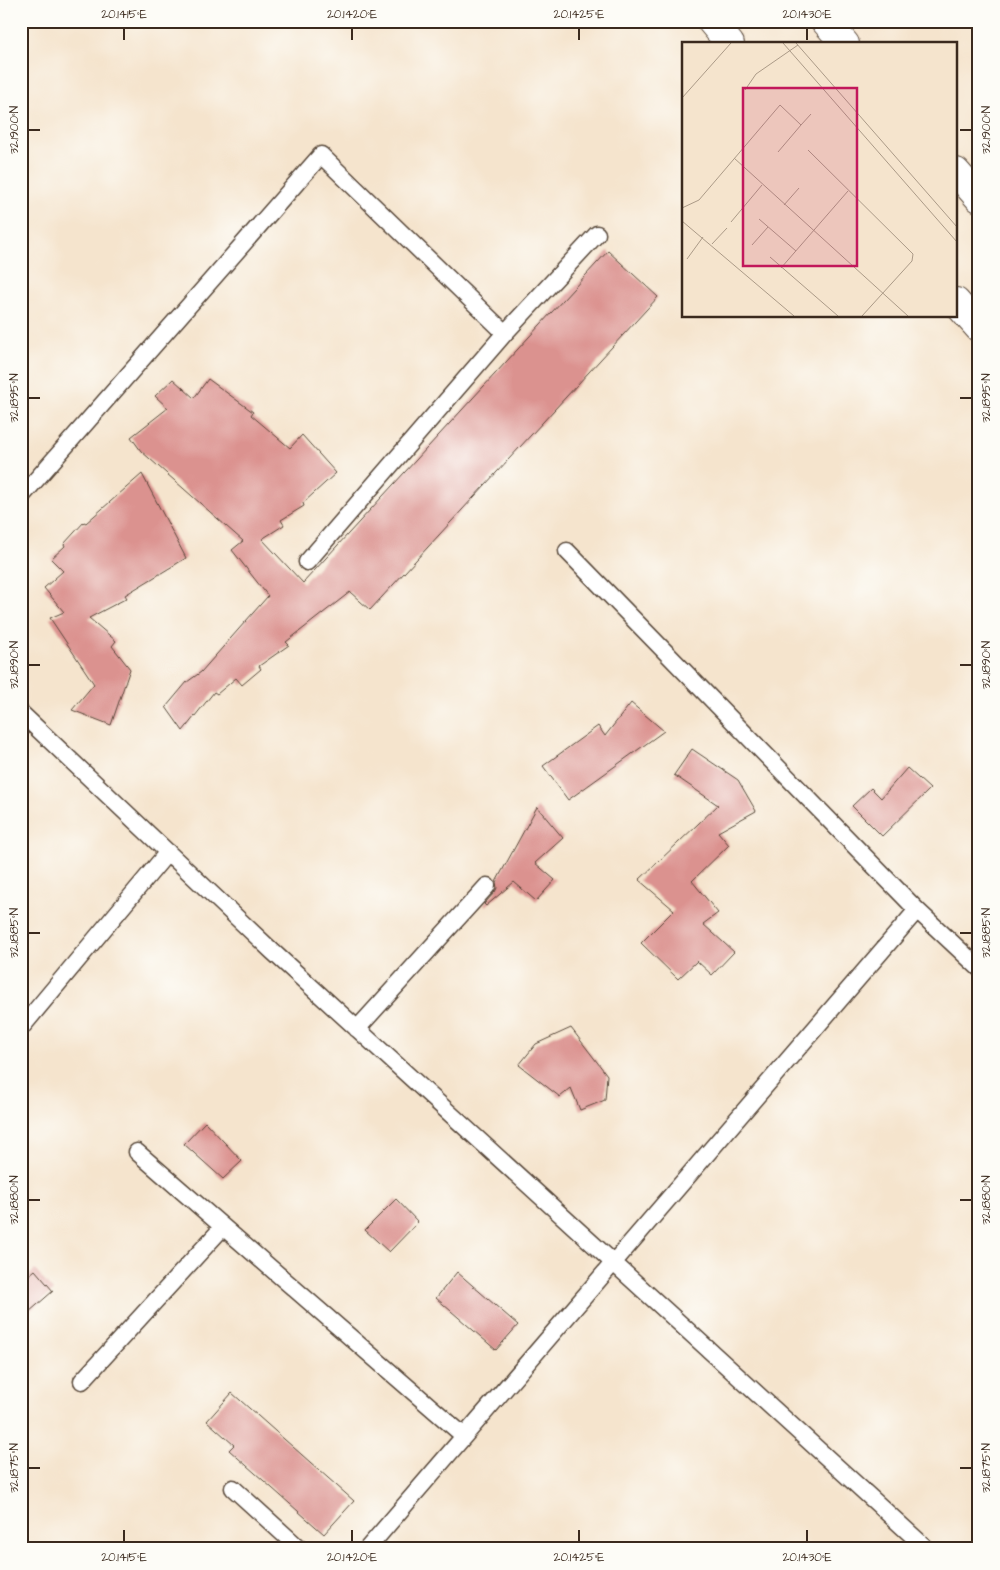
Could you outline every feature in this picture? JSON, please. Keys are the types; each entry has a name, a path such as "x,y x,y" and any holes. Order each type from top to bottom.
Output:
{"street":[{"path":"711,21 728,42"},
{"path":"825,21 843,42"},
{"path":"958,174 979,198"},
{"path":"958,304 979,328"}],"lane":[{"path":"21,496 321,155 505,333"},
{"path":"307,562 505,333 597,234"},
{"path":"568,551 917,910 979,968"},
{"path":"21,713 272,951 612,1264 927,1549"},
{"path":"21,1028 168,852"},
{"path":"357,1029 487,886"},
{"path":"367,1549 917,910"},
{"path":"137,1152 464,1436"},
{"path":"82,1381 224,1227"},
{"path":"234,1488 300,1549"}],"building":[{"path":"608,251 658,297 370,610 350,592 286,642 289,645 259,666 261,669 242,685 236,678 217,694 214,692 183,731 166,707 187,682 201,672 268,596 232,550 243,541 141,451 131,437 168,408 155,396 173,379 194,398 208,379 253,412 251,415 290,448 302,435 336,473 303,503 304,506 281,520 284,525 262,539 303,583"},
{"path":"142,474 186,558 125,595 127,598 89,618 116,641 112,646 130,669 111,725 72,710 94,684 50,618 64,612 44,588 63,571 51,559 65,546 64,544 84,522 86,523"},
{"path":"631,703 664,731 568,800 543,766 598,726 605,736"},
{"path":"692,749 738,780 756,811 718,832 729,845 692,881 718,913 703,924 734,952 712,975 697,961 678,979 641,943 674,910 639,880 718,805 674,775"},
{"path":"907,768 930,789 882,836 852,806 871,788 881,798"},
{"path":"537,807 563,838 535,863 555,880 536,901 514,882 486,906 484,904 495,892 497,888 496,882"},
{"path":"571,1028 607,1075 605,1100 580,1110 571,1088 560,1097 519,1065 536,1044"},
{"path":"205,1122 242,1161 223,1179 184,1144"},
{"path":"396,1199 418,1222 389,1252 365,1230"},
{"path":"35,1270 53,1291 21,1319 21,1282"},
{"path":"457,1272 518,1325 496,1350 436,1298"},
{"path":"232,1393 354,1501 324,1534 229,1450 234,1445 207,1421"}]}
